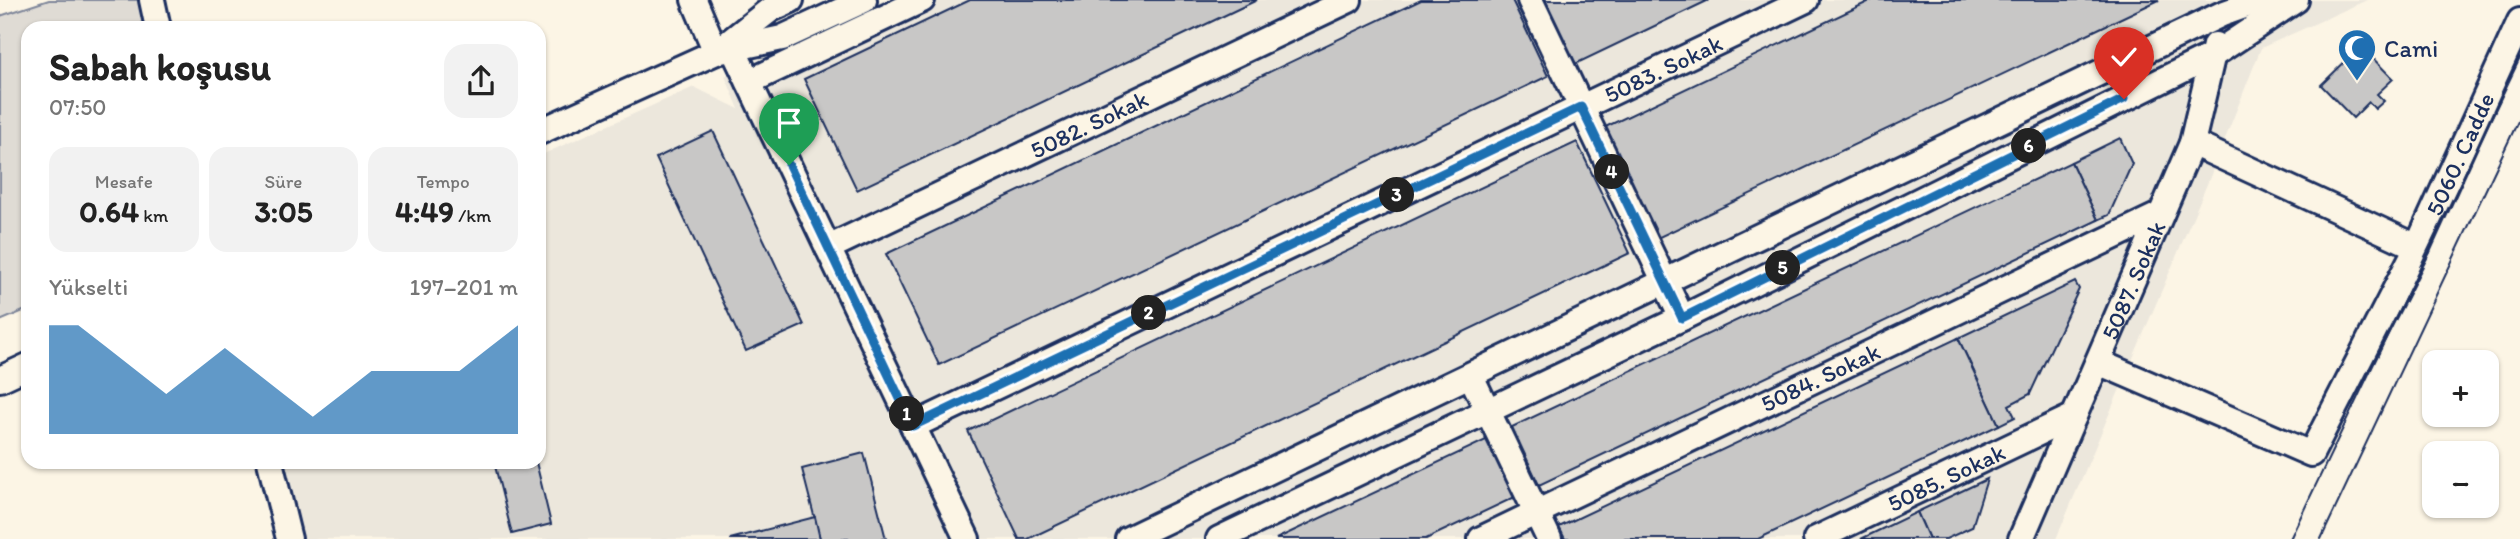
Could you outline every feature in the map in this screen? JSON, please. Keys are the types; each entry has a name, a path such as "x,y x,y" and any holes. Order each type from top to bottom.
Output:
{"street":[{"path":"152,0 156,21"},
{"path":"694,0 724,51 749,82 967,539"},
{"path":"546,129 724,51 782,38 864,0"},
{"path":"749,82 922,0"},
{"name":"5082. Sokak","path":"828,248 1349,0"},
{"path":"1530,0 1682,318"},
{"name":"5083. Sokak","path":"913,426 1806,0"},
{"path":"1128,539 2222,14 2260,0"},
{"path":"1219,539 1682,318 2213,55 2296,0"},
{"path":"724,51 781,5"},
{"name":"5087. Sokak","path":"2021,539 2192,143 2222,14"},
{"name":"5060. Cadde","path":"2098,362 2311,454 2417,247 2520,21"},
{"path":"2192,143 2417,247"},
{"name":"5084. Sokak","path":"1481,539 2161,214"},
{"path":"0,379 21,369"},
{"path":"1471,376 1549,539"},
{"name":"5085. Sokak","path":"1816,539 2074,416"},
{"path":"272,469 289,539"}],"shaded area":[{"path":"49,0 139,0 144,21 21,21 21,312 0,321 0,16"},
{"path":"885,0 2367,0 2261,48 2210,177 2056,539 303,539 286,469 546,469 546,153 694,87 739,109 725,76"}],"building":[{"path":"970,0 1257,0 857,190 804,79"},
{"path":"1421,0 1512,0 1548,76 939,365 886,254"},
{"path":"1537,0 1709,0 1569,67"},
{"path":"1872,0 2159,0 1651,241 1599,130"},
{"name":"Cami","path":"2361,46 2393,79 2377,94 2384,101 2375,109 2369,102 2353,118 2321,85"},
{"path":"713,131 804,325 746,351 656,158"},
{"path":"2120,138 2132,164 2109,215 2098,220 2071,162"},
{"path":"1577,142 1630,253 1028,539 1019,539 968,431"},
{"path":"2071,162 2098,220 1539,485 1512,427"},
{"path":"2075,282 2079,289 2030,394 2009,405 2015,417 1999,425 1958,338"},
{"path":"1958,338 1999,425 1758,539 1565,539 1559,527"},
{"path":"1488,439 1515,497 1426,539 1276,539"},
{"path":"864,453 886,539 820,539 802,469"},
{"path":"496,469 538,469 551,524 512,534"},
{"path":"1987,479 1972,527 1946,539 1929,539 1917,512"},
{"path":"1917,512 1929,539 1861,539"},
{"path":"815,517 820,539 730,539"}],"tram line":[{"path":"2290,539 2520,58"},
{"path":"2321,539 2520,117"}],"place":[{"name":"Cami","path":"2357,82"}],"route":[{"path":"789,165 913,426 1581,107 1682,318 2124,99"}]}
